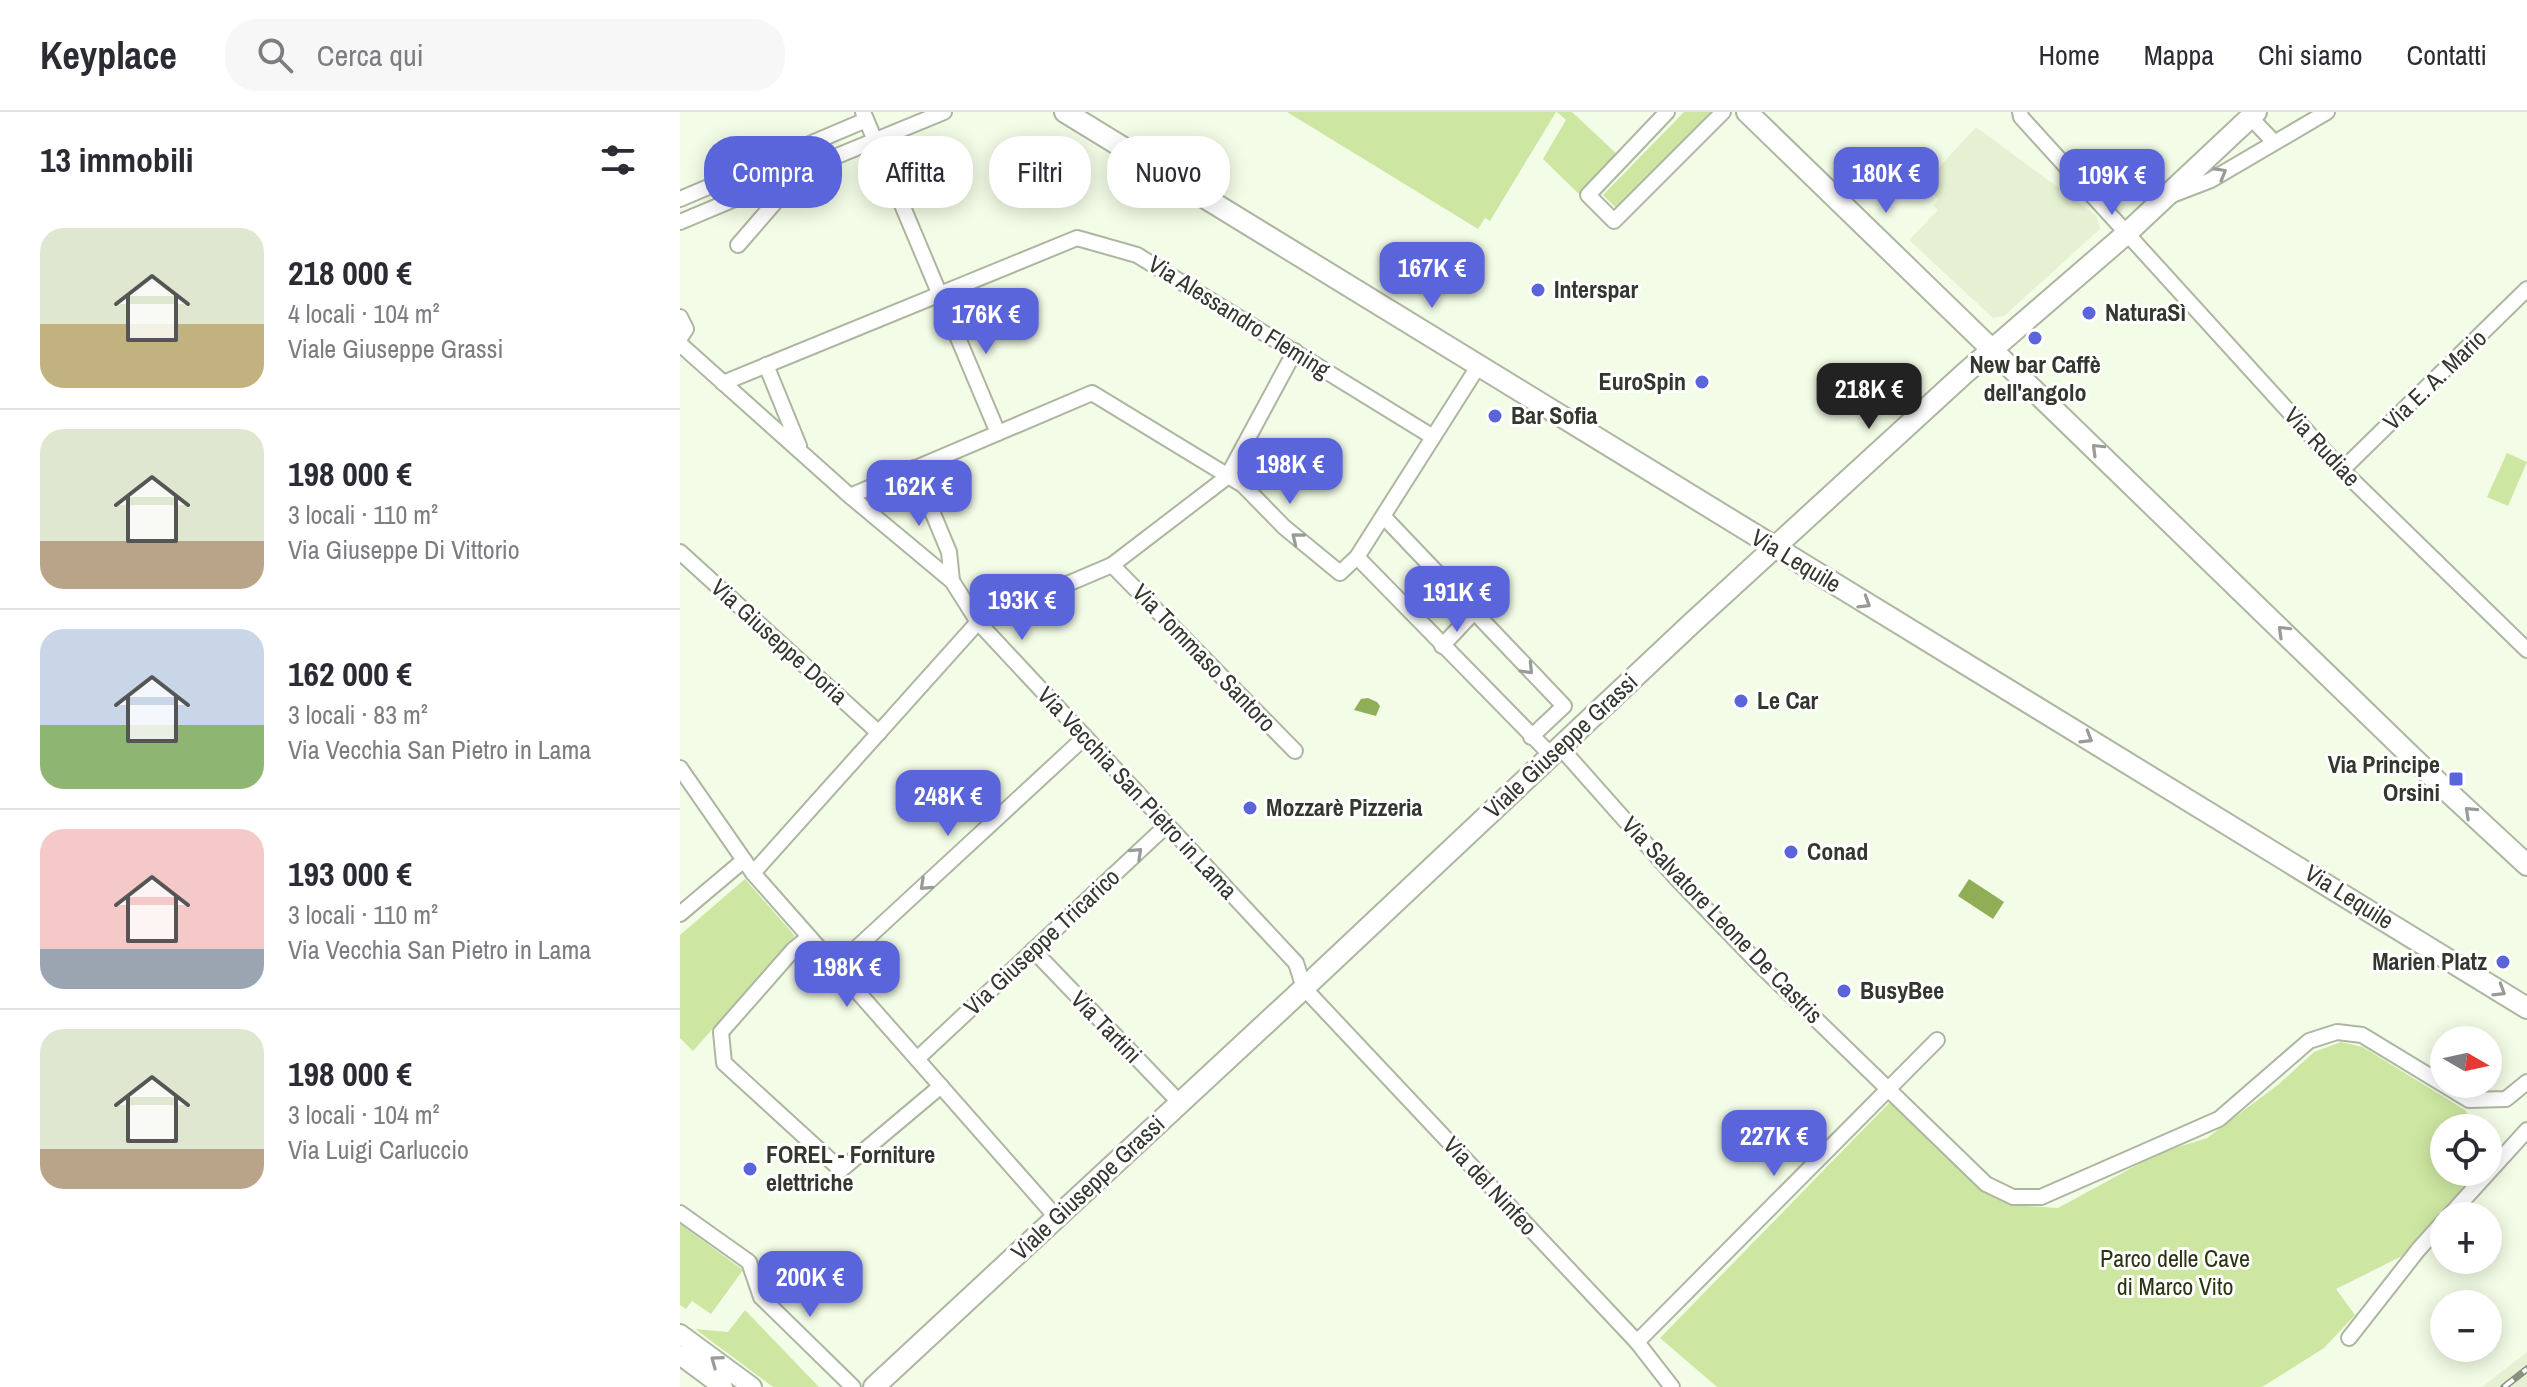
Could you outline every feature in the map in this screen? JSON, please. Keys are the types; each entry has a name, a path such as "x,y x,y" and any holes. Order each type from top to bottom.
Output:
{"main road":[{"name":"Via Lequile","path":"1065,112 2527,1008"},
{"path":"1747,112 2446,790 2524,857"},
{"name":"Viale Giuseppe Grassi","path":"874,1387 1774,548 1965,373 2126,234 2253,115"}],"street":[{"path":"883,136 944,112"},
{"path":"1667,112 1588,195 1614,221 1723,112"},
{"name":"Via Rudiae","path":"2020,112 2021,117 2126,234 2342,470 2527,650"},
{"path":"2165,197 2211,180 2327,112"},
{"path":"2253,115 2274,142"},
{"path":"680,199 864,116 872,136"},
{"path":"680,222 713,208"},
{"path":"738,245 770,208"},
{"path":"902,208 998,433"},
{"name":"Via Alessandro Fleming","path":"723,383 1077,238 1137,255 1433,437"},
{"name":"Via E. A. Mario","path":"2342,470 2527,289"},
{"path":"680,317 686,329 680,338"},
{"name":"Via Vecchia San Pietro in Lama","path":"680,344 850,496 952,581 978,622 1296,963 1304,988"},
{"path":"753,873 978,622 1112,565 1227,477 1295,351"},
{"path":"766,365 801,452"},
{"path":"850,496 1092,393 1243,485 1284,527 1340,573 1357,557 1384,517 1479,365"},
{"path":"914,468 949,552 952,581"},
{"path":"1384,517 1564,706 1531,737"},
{"name":"Via Giuseppe Doria","path":"680,552 879,733"},
{"name":"Via Salvatore Leone De Castris","path":"1357,557 1531,737 1555,751 1759,964 1986,1184 2013,1197 2041,1197 2219,1119 2309,1041 2337,1032 2362,1035 2469,1100 2506,1099 2527,1082"},
{"name":"Via Tommaso Santoro","path":"1112,565 1295,751"},
{"path":"1442,646 1474,612"},
{"path":"836,967 1085,737"},
{"path":"680,768 753,873 1057,1218"},
{"name":"Via Giuseppe Tricarico","path":"917,1059 1167,825"},
{"path":"680,914 744,860"},
{"path":"809,937 793,950 721,1032 724,1063 841,1170 941,1086"},
{"name":"Via Tartini","path":"1033,950 1180,1103"},
{"name":"Via del Ninfeo","path":"1304,988 1637,1342 1672,1387"},
{"path":"1637,1342 1937,1040"},
{"path":"2462,1202 2527,1130"},
{"path":"680,1213 749,1262 761,1297 853,1387"},
{"path":"2349,1338 2430,1237"},
{"path":"680,1334 752,1387"},
{"path":"680,1355 723,1387"}],"shaded area":[{"path":"1976,127 2097,216 2100,229 2004,316 1993,318 1909,240 1938,210 1933,206 1939,199 1923,185"},
{"path":"1368,698 1380,706 1376,716 1354,710 1361,699"},
{"path":"1969,879 2004,902 1993,919 1958,896"},
{"path":"2527,1352 2527,1387 2482,1387 2487,1383"}],"green space":[{"path":"1287,112 1556,112 1490,221 1485,218 1478,229"},
{"path":"1557,112 1572,112 1619,156 1579,194 1543,159 1566,120"},
{"path":"1684,112 1710,112 1616,208 1603,195"},
{"path":"2507,453 2527,462 2508,506 2487,497"},
{"path":"745,879 795,936 693,1051 680,1038 680,935"},
{"name":"Parco delle Cave di Marco Vito","path":"2341,1042 2363,1047 2430,1088 2430,1098 2446,1098 2465,1110 2467,1114 2430,1114 2430,1186 2469,1186 2453,1202 2430,1202 2430,1227 2402,1256 2336,1289 2355,1315 2324,1348 2262,1387 1717,1387 1660,1338 1891,1101 1982,1188 2012,1205 2058,1208 2159,1153 2207,1138 2279,1084 2314,1052"},
{"path":"680,1224 743,1270 711,1314 692,1301 686,1309 680,1305"},
{"path":"745,1310 819,1387 773,1387 695,1329 728,1332"}],"railway":[{"path":"2504,1387 2527,1369"}],"place":[{"name":"Interspar","path":"1538,290"},
{"name":"NaturaSì","path":"2089,313"},
{"name":"New bar Caffè dell'angolo","path":"2035,338"},
{"name":"EuroSpin","path":"1702,382"},
{"name":"Bar Sofia","path":"1495,416"},
{"name":"Le Car","path":"1741,701"},
{"name":"Via Principe Orsini","path":"2456,779"},
{"name":"Mozzarè Pizzeria","path":"1250,808"},
{"name":"Conad","path":"1791,852"},
{"name":"Marien Platz","path":"2503,962"},
{"name":"BusyBee","path":"1844,991"},
{"name":"FOREL - Forniture elettriche","path":"750,1169"}]}
